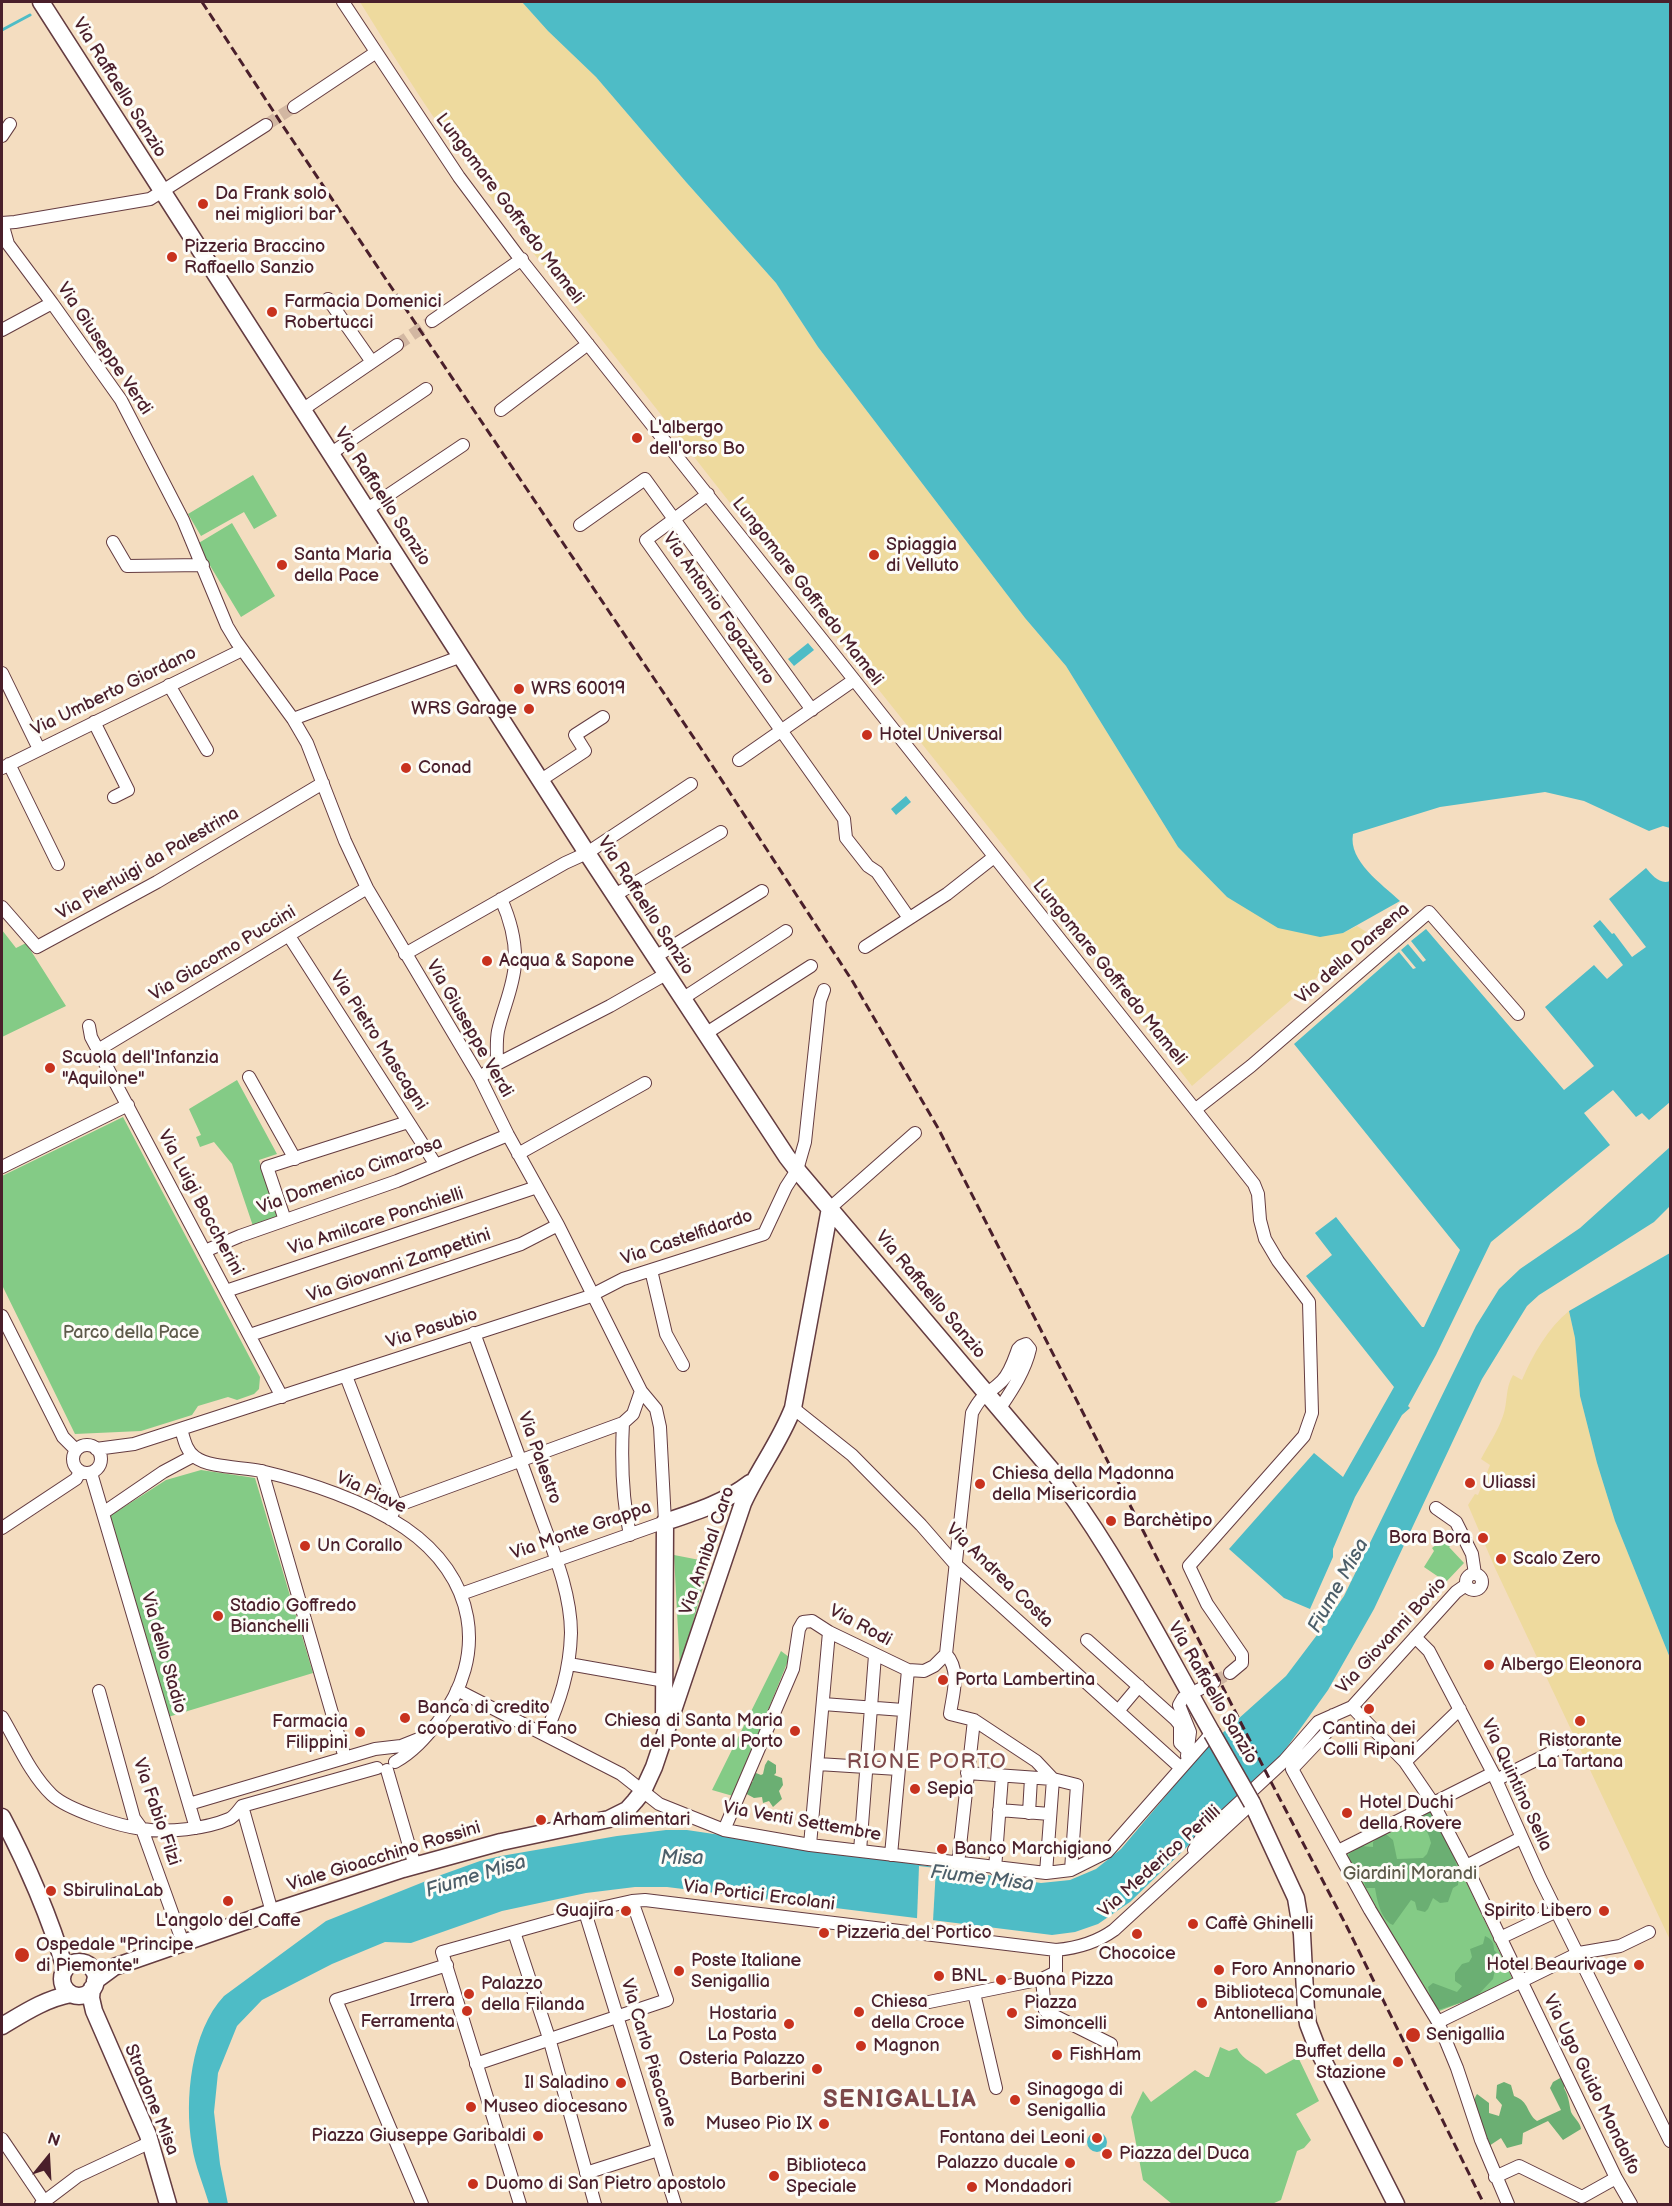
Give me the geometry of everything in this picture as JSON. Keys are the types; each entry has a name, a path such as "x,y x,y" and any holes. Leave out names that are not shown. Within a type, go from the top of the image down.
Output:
{"main road":[{"name":"Via Raffaello Sanzio","path":"41,2 587,853 796,1170 1000,1408 1065,1486 1089,1519 1252,1803 1296,1898 1302,1934 1304,1996 1308,2024 1318,2050 1396,2205"},
{"name":"Via Annibal Caro","path":"643,1791 654,1767 734,1527 753,1481 781,1436 793,1408 830,1208"},
{"path":"822,1255 838,1239 855,1237"},
{"name":"Via Monte Grappa","path":"664,1522 714,1505 735,1495 753,1481"},
{"path":"714,1505 731,1517 734,1527"},
{"path":"664,1522 664,1734"},
{"path":"665,1664 675,1678 687,1671"},
{"name":"Viale Gioacchino Rossini","path":"41,2003 84,1990 114,1967 272,1912 415,1866 501,1842 609,1820 627,1810 643,1791"},
{"path":"2,1817 51,1927 63,1974 64,1988 84,1990 94,1972 68,1950 51,1927"},
{"name":"Viale Gioacchino Rossini","path":"85,1964 131,1961"},
{"path":"2,2026 41,2003 72,1964 85,1964"},
{"name":"Stradone Misa","path":"84,1990 151,2142 168,2205"}],"street":[{"name":"Lungomare Goffredo Mameli","path":"343,2 459,177 522,259 1254,1184 1258,1194 1260,1220 1265,1239 1278,1261 1310,1302 1312,1413 1307,1431 1188,1566 1207,1604 1242,1655 1242,1663 1230,1673"},
{"path":"294,107 375,53"},
{"path":"2,136 10,124"},
{"path":"2,222 15,222 150,199 266,125"},
{"name":"Via Giuseppe Verdi","path":"2,222 8,244 121,400 168,488 203,565 227,626 293,719 307,743 345,842 367,888 480,1078 518,1154 558,1225 641,1391 656,1409 660,1427 664,1522"},
{"path":"432,321 522,259"},
{"path":"328,299 372,362"},
{"path":"2,330 52,303"},
{"path":"501,410 588,344"},
{"path":"302,410 397,345"},
{"path":"330,454 426,390"},
{"path":"366,510 463,445"},
{"path":"580,525 645,479 812,710"},
{"name":"Via Antonio Fogazzaro","path":"708,494 646,540 781,731"},
{"path":"113,542 127,566 203,565"},
{"name":"Via Umberto Giordano","path":"5,766 242,650"},
{"path":"293,719 462,656"},
{"path":"2,673 39,749"},
{"path":"739,760 854,680"},
{"path":"169,685 207,750"},
{"path":"541,780 585,751 575,735 603,717"},
{"path":"94,722 128,790 114,796"},
{"path":"781,731 844,819 846,838 868,866 877,873 909,918"},
{"path":"5,766 58,864"},
{"name":"Via Pierluigi da Palestrina","path":"2,908 37,947 157,882 323,783"},
{"path":"405,954 565,863 587,853 691,783"},
{"path":"615,895 721,832"},
{"path":"865,947 963,883 994,857"},
{"name":"Via Giacomo Puccini","path":"98,1050 367,888"},
{"path":"655,957 762,891"},
{"path":"497,1064 498,1032 511,988 515,963 513,936 501,899"},
{"name":"Via della Darsena","path":"1196,1109 1251,1066 1429,912 1518,1014"},
{"path":"682,999 786,932"},
{"name":"Via Pietro Mascagni","path":"289,936 436,1165"},
{"path":"705,1034 811,966"},
{"path":"480,1078 497,1064 610,1006 666,974"},
{"name":"Via Castelfidardo","path":"593,1295 622,1279 764,1234 796,1170 805,1142 820,1001 824,990"},
{"name":"Via Luigi Boccherini","path":"89,1026 98,1050 282,1397"},
{"path":"249,1077 295,1159"},
{"path":"518,1154 645,1083"},
{"path":"2,1167 128,1105"},
{"path":"285,1220 267,1167 408,1122"},
{"path":"830,1208 915,1133"},
{"name":"Via Domenico Cimarosa","path":"205,1251 397,1181 508,1135"},
{"name":"Via Amilcare Ponchielli","path":"226,1291 537,1187"},
{"name":"Via Giovanni Zampettini","path":"250,1335 521,1244 558,1225"},
{"path":"651,1270 666,1334 683,1365"},
{"name":"Via Pasubio","path":"134,1444 593,1295"},
{"path":"2,1316 63,1437 76,1450"},
{"name":"Via Palestro","path":"474,1333 557,1560 568,1604 571,1632 569,1664 562,1696 545,1735"},
{"path":"891,1855 908,1670 924,1671 934,1666 946,1654 972,1413 986,1392 1003,1380 1021,1346 1026,1344 1029,1346 1029,1354 1019,1378 1000,1408"},
{"path":"346,1376 396,1506"},
{"path":"390,1519 396,1506 623,1423 633,1414 641,1391"},
{"name":"Via Andrea Costa","path":"793,1408 852,1455 921,1525 955,1564 1118,1711 1185,1759"},
{"path":"623,1423 621,1447 624,1507 630,1535"},
{"path":"103,1513 163,1472 193,1456 187,1447 181,1429"},
{"path":"76,1450 88,1446 96,1449 134,1444"},
{"path":"2,1528 86,1472 95,1470 100,1462 134,1444"},
{"path":"96,1449 100,1455 100,1462"},
{"path":"76,1450 73,1462 86,1472"},
{"name":"Via Piave","path":"193,1456 203,1462 262,1471 371,1509 408,1530 446,1568 461,1594 469,1618 469,1647 458,1690 444,1714 417,1746 383,1766"},
{"path":"262,1471 345,1758"},
{"name":"Via dello Stadio","path":"86,1472 103,1513 196,1828"},
{"name":"Via Giovanni Bovio","path":"1190,1860 1202,1837 1284,1761 1318,1722 1352,1707 1456,1592 1466,1585 1467,1577 1474,1574 1472,1554 1456,1522 1436,1508"},
{"name":"Via Monte Grappa","path":"461,1594 664,1522"},
{"name":"Via Rodi","path":"724,1830 793,1670 799,1629 803,1622 812,1621 829,1632 908,1670"},
{"path":"810,1845 829,1632"},
{"name":"Via Quintino Sella","path":"1415,1637 1429,1651 1460,1709 1494,1776 1521,1838 1671,2141"},
{"path":"1088,1640 1176,1719 1185,1759"},
{"path":"946,1654 954,1662 956,1670 950,1714 974,1720 1035,1761 1053,1779 1046,1874"},
{"path":"861,1851 875,1655"},
{"path":"569,1664 665,1681"},
{"path":"1198,1690 1214,1682"},
{"path":"1118,1711 1139,1686"},
{"name":"Via Venti Settembre","path":"458,1690 621,1774 659,1803 724,1830 810,1845 1046,1874 1071,1870 1107,1852 1185,1759 1212,1733"},
{"name":"Via Fabio Filzi","path":"99,1691 134,1818 142,1829 183,1942"},
{"path":"1183,1698 1179,1705 1190,1732 1185,1759"},
{"path":"823,1704 903,1710"},
{"name":"Via Ugo Guido Mondolfo","path":"1352,1707 1405,1762 1433,1803 1631,2205"},
{"path":"1405,1762 1460,1709"},
{"path":"1333,1715 1328,1731 1292,1769 1376,1920 1438,2022 1508,2205"},
{"path":"2,1717 41,1782 53,1796 69,1807 142,1829 196,1828 231,1818 242,1806 383,1766 395,1755 384,1749 345,1758 189,1804"},
{"path":"958,1864 974,1720"},
{"name":"Via Piave","path":"384,1749 415,1741 430,1732"},
{"path":"1338,1851 1433,1803 1562,1748"},
{"path":"384,1749 374,1756 383,1766 415,1866"},
{"path":"345,1758 368,1765 383,1766"},
{"path":"818,1764 898,1769"},
{"path":"968,1773 1053,1779 1077,1785 1071,1870"},
{"path":"995,1869 1002,1776"},
{"path":"1029,1813 1031,1778"},
{"name":"Via Mederico Perilli","path":"1056,1950 1077,1948 1100,1940 1114,1930 1252,1803"},
{"path":"242,1806 272,1912"},
{"path":"999,1810 1050,1814"},
{"path":"1466,1866 1521,1838"},
{"path":"476,2064 667,2000 632,1900"},
{"name":"Via Portici Ercolani","path":"447,1965 442,1952 632,1900 1056,1950"},
{"path":"1500,1938 1557,1911"},
{"name":"Via Carlo Pisacane","path":"585,1912 658,2150 671,2203"},
{"path":"514,1932 549,2038 595,2205"},
{"path":"1438,2022 1578,1953 1620,1946 1649,1932"},
{"path":"929,2002 1042,1979 1056,1972 1056,1950"},
{"path":"423,2205 336,2000 447,1965 520,2205"},
{"path":"1042,1979 1045,2011 1111,2044"},
{"path":"974,1993 996,2088"},
{"path":"2,2139 44,2204 78,2176 151,2142"},
{"path":"586,2173 658,2150"},
{"path":"1496,2177 1519,2166 1582,2197 1616,2178"}],"green space":[{"path":"253,475 277,516 254,529 244,512 201,536 188,514"},
{"path":"232,523 275,596 241,617 197,544"},
{"path":"2,930 16,948 26,943 66,1006 2,1037"},
{"path":"237,1080 277,1154 259,1160 278,1217 253,1226 232,1164 214,1142 200,1147 196,1137 201,1135 189,1109"},
{"name":"Parco della Pace","path":"123,1117 260,1377 259,1389 254,1394 237,1400 228,1397 198,1406 192,1415 141,1431 75,1434 2,1285 2,1176"},
{"name":"Stadio Goffredo Bianchelli","path":"201,1470 255,1478 313,1673 168,1717 110,1516 166,1480"},
{"path":"1445,1531 1452,1544 1449,1547 1464,1563 1446,1582 1424,1567 1434,1551 1432,1548 1440,1542 1437,1536"},
{"path":"674,1555 710,1562 680,1668"},
{"path":"781,1651 789,1657 788,1661 733,1796 712,1790"},
{"path":"768,1760 776,1765 774,1775 782,1778 783,1785 779,1791 782,1799 773,1807 769,1801 763,1803 762,1797 754,1798 743,1792 753,1781 752,1777 756,1773 763,1774"},
{"name":"Giardini Morandi","path":"1431,1808 1514,1982 1437,2012 1343,1853"},
{"path":"1430,1811 1454,1858 1458,1885 1453,1888 1448,1902 1440,1903 1433,1898 1425,1912 1417,1910 1415,1902 1411,1900 1393,1925 1385,1919 1378,1904 1375,1888 1366,1888 1363,1878 1348,1858 1349,1854 1361,1846 1373,1847 1373,1842 1382,1835 1387,1835 1393,1840 1397,1859 1423,1858 1431,1843 1427,1832 1413,1821"},
{"path":"1485,1936 1492,1942 1494,1950 1500,1956 1501,1967 1495,1970 1493,1979 1475,1998 1438,2010 1431,1999 1428,1987 1433,1983 1457,1992 1462,1986 1455,1981 1455,1973 1462,1964 1469,1962 1472,1957 1470,1949 1483,1944"},
{"path":"1220,2047 1229,2051 1237,2048 1243,2056 1266,2074 1298,2057 1319,2101 1296,2114 1311,2140 1304,2148 1297,2151 1281,2200 1272,2204 1172,2204 1143,2180 1131,2117 1143,2091 1151,2102 1195,2070 1209,2077"},
{"path":"1562,2077 1571,2112 1581,2129 1563,2140 1548,2121 1523,2133 1522,2144 1507,2148 1501,2138 1489,2146 1475,2113 1474,2100 1477,2094 1489,2103 1489,2113 1499,2116 1502,2105 1496,2098 1497,2085 1504,2082 1511,2085 1514,2096 1523,2101 1537,2121 1561,2110 1550,2088 1553,2082"}],"sand":[{"name":"Spiaggia di Velluto","path":"360,2 522,2 548,31 596,77 776,283 818,347 1025,618 1066,666 1178,847 1227,897 1343,933 1357,926 1368,933 1192,1086 530,248 444,133"},
{"path":"1569,1311 1575,1338 1580,1396 1597,1463 1615,1521 1670,1658 1670,1940 1495,1568 1468,1505 1475,1494 1478,1495 1490,1465 1481,1459 1501,1422 1513,1375 1522,1380 1542,1342 1554,1325"}],"water":[{"path":"522,2 1670,2 1670,828 1663,826 1649,831 1584,801 1545,792 1440,807 1353,834 1353,844 1361,863 1400,901 1343,933 1320,937 1278,928 1227,897 1178,847 1066,666 1025,618 818,347 776,283 596,77 548,31"},
{"path":"808,643 814,650 794,666 788,659"},
{"path":"906,796 911,802 896,815 891,809"},
{"path":"1646,868 1663,882 1670,881 1670,1102 1649,1120 1642,1113 1636,1117 1613,1090 1584,1113 1610,1145 1491,1242 1436,1355 1408,1406 1410,1408 1402,1415 1355,1497 1333,1549 1333,1557 1310,1609 1284,1598 1229,1549 1314,1453 1343,1477 1394,1387 1306,1276 1332,1255 1315,1233 1336,1217 1422,1327 1460,1250 1294,1044 1399,952 1413,969 1416,968 1401,950 1408,944 1423,962 1426,960 1411,941 1426,929 1564,1090 1594,1066 1545,1007 1594,965 1607,979 1623,965 1593,926 1600,920 1612,934 1614,933 1632,957 1646,947 1609,899"},
{"name":"Misa","path":"1670,1147 1670,1206 1654,1222 1539,1295 1527,1306 1482,1379 1374,1609 1328,1690 1280,1757 1130,1902 1098,1924 1075,1932 1052,1935 667,1887 635,1887 586,1893 502,1911 411,1943 385,1942 332,1964 262,2000 237,2026 218,2073 214,2112 220,2164 228,2204 209,2204 193,2153 189,2108 197,2047 213,2011 224,1996 326,1921 441,1875 501,1856 666,1830 687,1830 1041,1883 1070,1880 1096,1869 1121,1849 1208,1746 1286,1676 1323,1627 1344,1596 1476,1326 1499,1289 1520,1269 1580,1228"},
{"path":"1670,1253 1670,1658 1615,1521 1597,1463 1580,1396 1575,1338 1569,1311"},
{"name":"Fontana dei Leoni","path":"1097,2132 1104,2135 1107,2142 1104,2149 1097,2152 1090,2149 1087,2142 1090,2135"}],"pier":[{"path":"919,1866 936,1868 933,1921 917,1919"}],"waterway":[{"path":"2,30 30,15"}],"tunnel":[{"path":"266,125 294,107"},
{"path":"397,345 432,321"},
{"path":"1214,1682 1230,1673"}],"railway":[{"path":"202,2 704,753 853,982 938,1128 1347,1927 1484,2204"}],"place":[{"name":"Da Frank solo nei migliori bar","path":"203,204"},
{"name":"Pizzeria Braccino Raffaello Sanzio","path":"172,257"},
{"name":"Farmacia Domenici Robertucci","path":"272,312"},
{"name":"L'albergo dell'orso Bo","path":"637,438"},
{"name":"Spiaggia di Velluto","path":"874,555"},
{"name":"Santa Maria della Pace","path":"282,565"},
{"name":"WRS 60019","path":"519,689"},
{"name":"WRS Garage","path":"529,709"},
{"name":"Hotel Universal","path":"867,735"},
{"name":"Conad","path":"406,768"},
{"name":"Acqua & Sapone","path":"487,961"},
{"name":"Scuola dell'Infanzia \"Aquilone\"","path":"50,1068"},
{"name":"Uliassi","path":"1470,1483"},
{"name":"Chiesa della Madonna della Misericordia","path":"980,1484"},
{"name":"Barchètipo","path":"1111,1521"},
{"name":"Bora Bora","path":"1483,1538"},
{"name":"Un Corallo","path":"305,1546"},
{"name":"Scalo Zero","path":"1501,1559"},
{"name":"Stadio Goffredo Bianchelli","path":"218,1616"},
{"name":"Albergo Eleonora","path":"1489,1665"},
{"name":"Porta Lambertina","path":"943,1680"},
{"name":"Cantina dei Colli Ripani","path":"1369,1709"},
{"name":"Banca di credito cooperativo di Fano","path":"405,1718"},
{"name":"Ristorante La Tartana","path":"1580,1721"},
{"name":"Chiesa di Santa Maria del Ponte al Porto","path":"795,1731"},
{"name":"Farmacia Filippini","path":"360,1732"},
{"name":"Sepia","path":"915,1789"},
{"name":"Hotel Duchi della Rovere","path":"1347,1813"},
{"name":"Arham alimentari","path":"541,1820"},
{"name":"Banco Marchigiano","path":"942,1849"},
{"name":"SbirulinaLab","path":"51,1891"},
{"name":"L'angolo del Caffe","path":"228,1901"},
{"name":"Guajira","path":"626,1911"},
{"name":"Spirito Libero","path":"1604,1911"},
{"name":"Caffè Ghinelli","path":"1193,1924"},
{"name":"Pizzeria del Portico","path":"824,1933"},
{"name":"Chocoice","path":"1137,1934"},
{"name":"Ospedale \"Principe di Piemonte\"","path":"22,1955"},
{"name":"Hotel Beaurivage","path":"1639,1965"},
{"name":"Foro Annonario","path":"1219,1970"},
{"name":"Poste Italiane Senigallia","path":"679,1971"},
{"name":"BNL","path":"939,1976"},
{"name":"Buona Pizza","path":"1001,1980"},
{"name":"Palazzo della Filanda","path":"469,1994"},
{"name":"Biblioteca Comunale Antonelliana","path":"1202,2003"},
{"name":"Irrera Ferramenta","path":"467,2011"},
{"name":"Chiesa della Croce","path":"859,2012"},
{"name":"Piazza Simoncelli","path":"1012,2013"},
{"name":"Hostaria La Posta","path":"789,2024"},
{"name":"Senigallia","path":"1413,2035"},
{"name":"Magnon","path":"861,2046"},
{"name":"FishHam","path":"1057,2055"},
{"name":"Buffet della Stazione","path":"1398,2062"},
{"name":"Osteria Palazzo Barberini","path":"817,2069"},
{"name":"Il Saladino","path":"621,2083"},
{"name":"Sinagoga di Senigallia","path":"1015,2100"},
{"name":"Museo diocesano","path":"471,2107"},
{"name":"Museo Pio IX","path":"824,2124"},
{"name":"Piazza Giuseppe Garibaldi","path":"538,2136"},
{"name":"Fontana dei Leoni","path":"1097,2138"},
{"name":"Piazza del Duca","path":"1107,2154"},
{"name":"Palazzo ducale","path":"1070,2163"},
{"name":"Biblioteca Speciale","path":"774,2176"},
{"name":"Duomo di San Pietro apostolo","path":"473,2184"},
{"name":"Mondadori","path":"972,2187"}],"district":[{"name":"RIONE PORTO","path":"927,1763"},
{"name":"SENIGALLIA","path":"900,2101"}],"water label":[{"name":"Fiume Misa","path":"1339,1586"},
{"name":"Fiume Misa","path":"476,1877"},
{"name":"Fiume Misa","path":"982,1879"}]}
